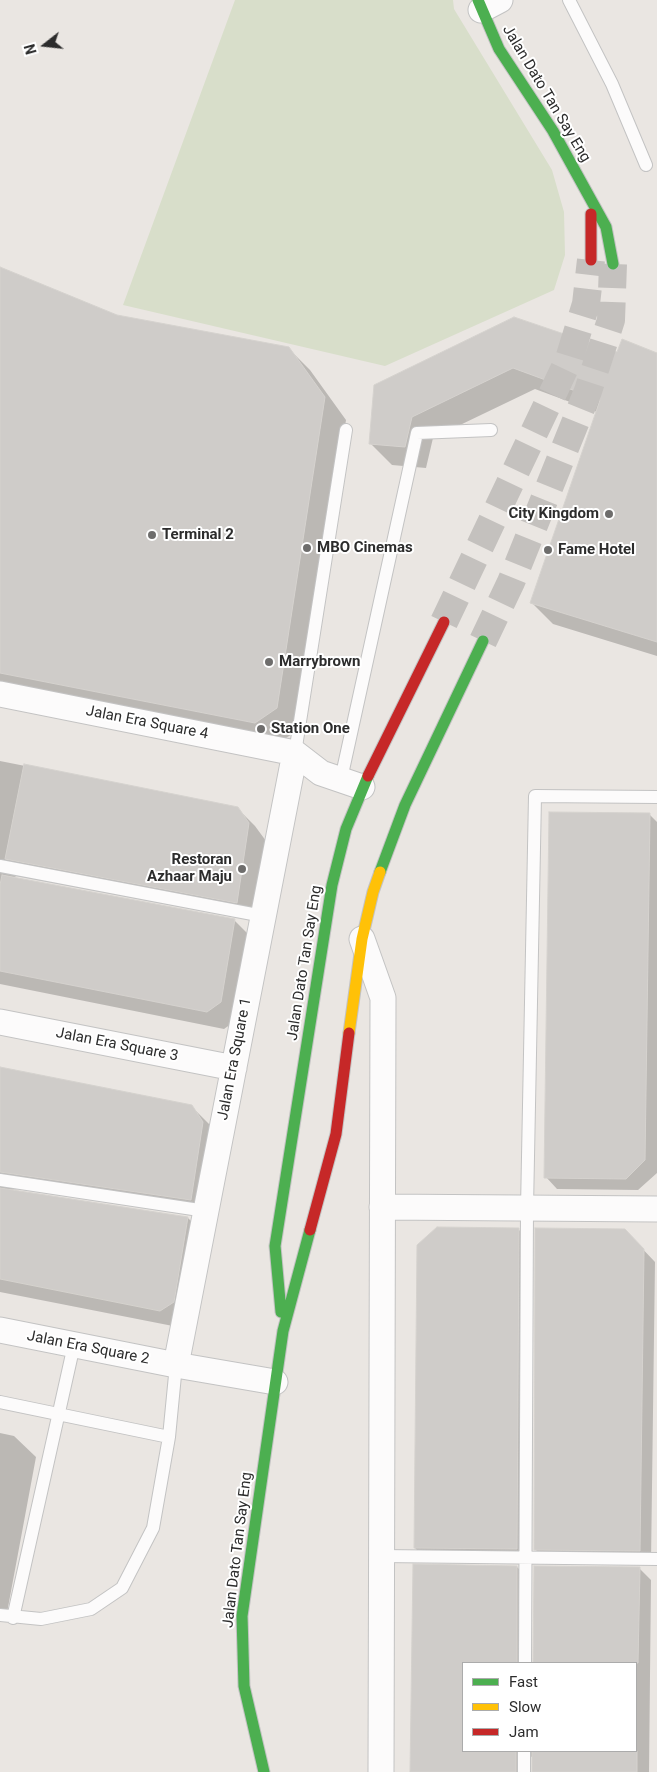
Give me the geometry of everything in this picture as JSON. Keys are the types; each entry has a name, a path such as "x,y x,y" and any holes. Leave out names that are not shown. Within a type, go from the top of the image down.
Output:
{"street":[{"name":"Jalan Dato Tan Say Eng","path":"486,3 499,49 553,131 606,227 613,264"},
{"name":"Jalan Dato Tan Say Eng","path":"591,260 592,202"},
{"name":"Jalan Dato Tan Say Eng","path":"283,1331 275,1246 332,885 346,829 352,783 444,622"},
{"name":"Jalan Dato Tan Say Eng","path":"264,1772 244,1686 242,1616 283,1331 336,1134 362,939 373,892 406,805 483,641"},
{"name":"Jalan Era Square 4","path":"0,694 295,753"},
{"path":"295,753 321,772 352,783"},
{"name":"Jalan Era Square 1","path":"176,1365 295,753"},
{"path":"362,939 383,998 381,1772"},
{"name":"Jalan Era Square 3","path":"0,1022 234,1068"},
{"path":"382,1207 657,1209"},
{"name":"Jalan Era Square 2","path":"0,1330 176,1365 275,1382"}],"lane":[{"path":"569,0 612,84 646,165"},
{"path":"295,753 346,430"},
{"path":"352,783 417,433 491,430"},
{"path":"525,1662 527,1208 536,796 657,797"},
{"path":"0,866 263,916"},
{"path":"0,1180 206,1211"},
{"path":"13,1618 74,1345"},
{"path":"0,1615 13,1618 41,1619 91,1609 122,1588 153,1528 168,1437 176,1365"},
{"path":"0,1402 168,1437"},
{"path":"381,1556 657,1559"},
{"path":"524,1752 524,1772"}],"green space":[{"path":"235,0 453,0 454,9 552,170 564,212 565,255 554,290 385,366 123,305"}],"building":[{"name":"Terminal 2","path":"0,267 117,315 289,347 325,397 277,708 255,723 0,673"},
{"name":"City Kingdom","path":"514,317 617,352 622,339 657,353 657,642 530,603 600,400 513,368 412,417 405,447 369,444 374,385"},
{"path":"24,764 238,807 249,823 237,903 5,859"},
{"path":"549,812 650,813 645,1160 626,1179 544,1178"},
{"path":"2,875 235,919 221,1002 207,1012 0,971 0,885"},
{"path":"0,1067 192,1105 203,1122 191,1200 0,1172"},
{"path":"0,1188 188,1217 174,1302 160,1311 0,1279"},
{"path":"437,1227 519,1228 517,1549 414,1548 417,1245"},
{"path":"535,1228 625,1229 644,1249 640,1551 534,1550"},
{"path":"413,1564 517,1566 517,1662 462,1662 462,1752 516,1752 516,1772 410,1772"},
{"path":"534,1566 640,1567 638,1663 533,1662"},
{"path":"532,1752 637,1752 637,1772 532,1772"}],"tunnel":[{"path":"444,622 569,359 586,304 591,260"},
{"path":"483,641 511,582 588,391 611,320 613,264"}],"traffic: fast":[{"path":"478,0 499,49 553,131 606,227 613,264"},
{"path":"380,872 405,805 483,641"},
{"path":"281,1312 275,1246 332,885 346,829 368,776"},
{"path":"264,1772 244,1686 242,1616 283,1331 310,1230"}],"traffic: slow":[{"path":"349,1033 362,939 373,892 380,872"}],"traffic: jam":[{"path":"591,214 591,260"},
{"path":"368,776 444,622"},
{"path":"310,1230 336,1134 349,1033"}],"place":[{"name":"City Kingdom","path":"609,514"},
{"name":"Terminal 2","path":"152,535"},
{"name":"MBO Cinemas","path":"307,548"},
{"name":"Fame Hotel","path":"548,550"},
{"name":"Marrybrown","path":"269,662"},
{"name":"Station One","path":"261,729"},
{"name":"Restoran Azhaar Maju","path":"242,869"}]}
